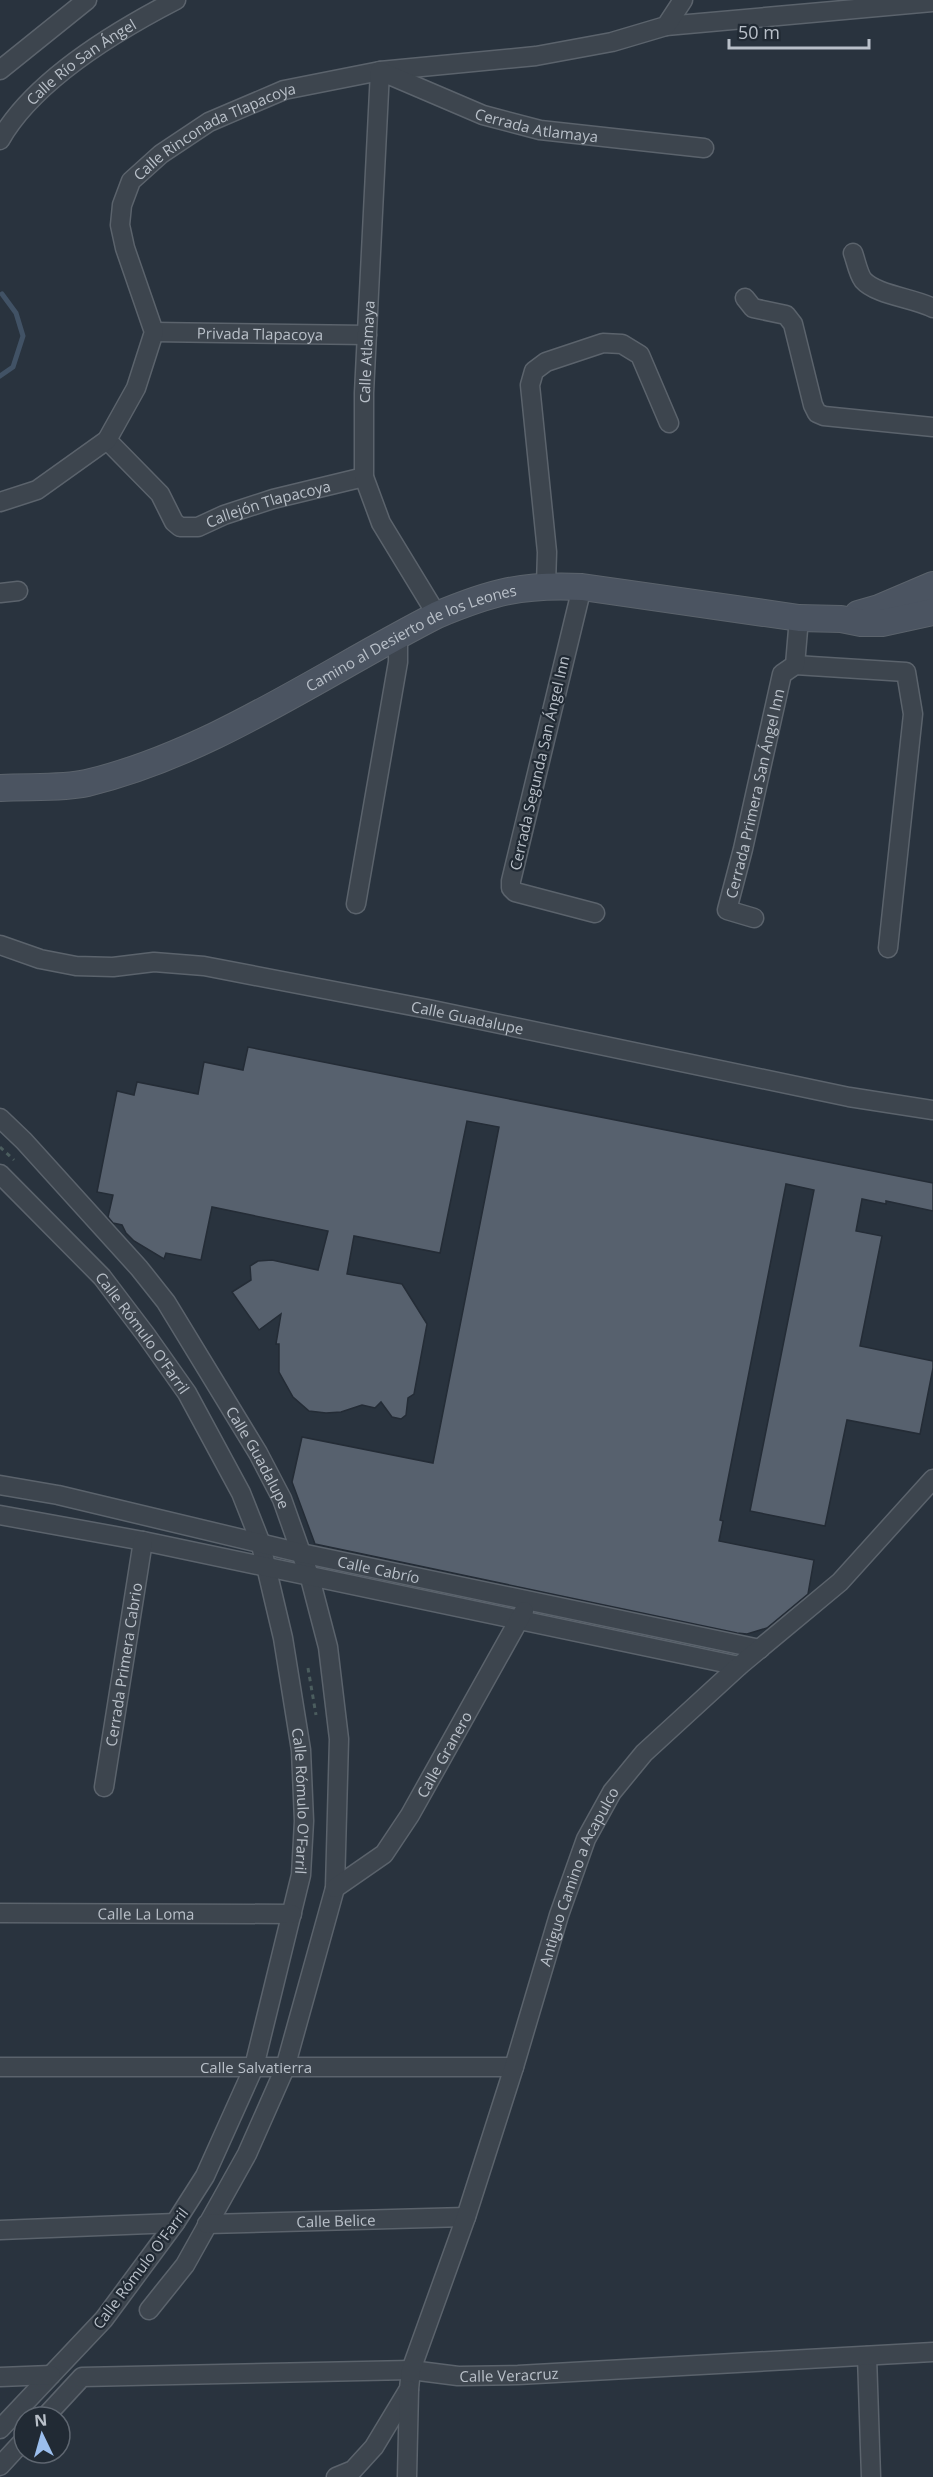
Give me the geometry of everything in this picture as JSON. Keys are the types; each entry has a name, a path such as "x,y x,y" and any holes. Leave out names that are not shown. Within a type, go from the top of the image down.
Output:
{"main road":[{"name":"Camino al Desierto de los Leones","path":"0,788 84,783 146,766 207,741 437,615 476,599 509,590 546,585 582,587 799,618 841,619 861,623 882,623 933,612"},
{"name":"Camino al Desierto de los Leones","path":"841,619 879,608 933,585"}],"street":[{"path":"0,70 87,0"},
{"name":"Calle Río San Ángel","path":"0,140 25,105 80,58 141,18 176,0"},
{"path":"666,26 683,0"},
{"path":"666,26 933,3"},
{"name":"Calle Rinconada Tlapacoya","path":"154,332 125,248 120,225 122,205 131,181 161,154 209,122 284,90 380,72 536,56 612,42 666,26"},
{"name":"Cerrada Atlamaya","path":"380,72 483,115 540,130 704,148"},
{"name":"Calle Atlamaya","path":"380,72 363,424 364,477 381,523 437,615"},
{"path":"852,253 862,278 872,287 922,302 933,308"},
{"path":"744,298 753,308 786,315 793,324 817,413 824,416 933,427"},
{"path":"0,502 38,490 107,440 136,388 154,332"},
{"name":"Privada Tlapacoya","path":"154,332 367,335"},
{"path":"546,585 547,552 530,385 534,371 546,362 603,343 622,344 640,355 669,423"},
{"name":"Callejón Tlapacoya","path":"107,440 160,494 174,522 180,526 198,527 224,515 273,499 364,477"},
{"name":"Cerrada Segunda San Ángel Inn","path":"582,587 511,888 515,892 595,913"},
{"path":"799,618 795,665 906,672 913,714 888,948"},
{"path":"356,904 399,662 398,635"},
{"name":"Cerrada Primera San Ángel Inn","path":"754,918 727,910 782,674 795,665"},
{"name":"Calle Guadalupe","path":"0,945 40,958 76,966 113,967 154,962 204,966 428,1009 849,1097 933,1110"},
{"name":"Calle Guadalupe","path":"0,1118 24,1141 132,1260 166,1302 258,1453 282,1499 301,1553"},
{"name":"Calle Rómulo O'Farril","path":"0,1174 102,1277 187,1393 241,1493 260,1541 283,1638 301,1750 304,1821 301,1875 254,2067 206,2176 175,2223 104,2319 0,2429"},
{"name":"Antiguo Camino a Acapulco","path":"408,2477 411,2370 466,2217 559,1915 586,1839 612,1792 644,1753 739,1666 840,1582 933,1479"},
{"name":"Calle Cabrío","path":"0,1485 58,1495 260,1541 301,1553 760,1649"},
{"name":"Calle Cabrío","path":"0,1515 143,1541 310,1578 739,1666"},
{"name":"Cerrada Primera Cabrio","path":"104,1787 143,1541"},
{"name":"Calle Rómulo O'Farril","path":"149,2310 185,2265 247,2154 285,2068 336,1888 339,1738 328,1647 301,1553"},
{"name":"Calle Granero","path":"336,1888 384,1854 410,1815 529,1601"},
{"name":"Calle La Loma","path":"0,1913 292,1914"},
{"name":"Calle Salvatierra","path":"0,2067 514,2067"},
{"name":"Calle Belice","path":"207,2224 466,2217"},
{"path":"0,2230 175,2223"},
{"name":"Calle Veracruz","path":"56,2405 82,2377 411,2370 458,2376 518,2375 933,2352"},
{"path":"867,2356 871,2477"},
{"path":"0,2377 51,2375"},
{"name":"Antiguo Camino a Acapulco","path":"336,2477 353,2470 374,2447 409,2388"},
{"path":"0,2466 12,2453"}],"building":[{"path":"248,1047 933,1183 933,1211 886,1201 886,1204 862,1199 856,1231 882,1236 860,1346 933,1361 920,1434 847,1420 825,1526 750,1511 814,1190 786,1184 720,1520 723,1521 719,1541 814,1560 808,1594 767,1628 747,1634 737,1633 315,1544 292,1482 302,1437 433,1463 499,1127 467,1121 440,1253 354,1236 347,1274 402,1284 427,1324 414,1394 408,1398 406,1415 401,1419 392,1417 381,1402 375,1408 362,1405 341,1412 309,1411 293,1397 279,1372 279,1344 276,1344 281,1314 259,1330 232,1292 251,1280 250,1266 258,1261 272,1260 318,1270 328,1231 212,1207 201,1260 166,1253 164,1259 134,1241 122,1225 113,1223 108,1217 113,1195 97,1192 117,1091 134,1095 137,1082 198,1094 204,1062 243,1070"}],"waterway":[{"path":"0,376 13,367 23,336 16,313 2,294"}]}
